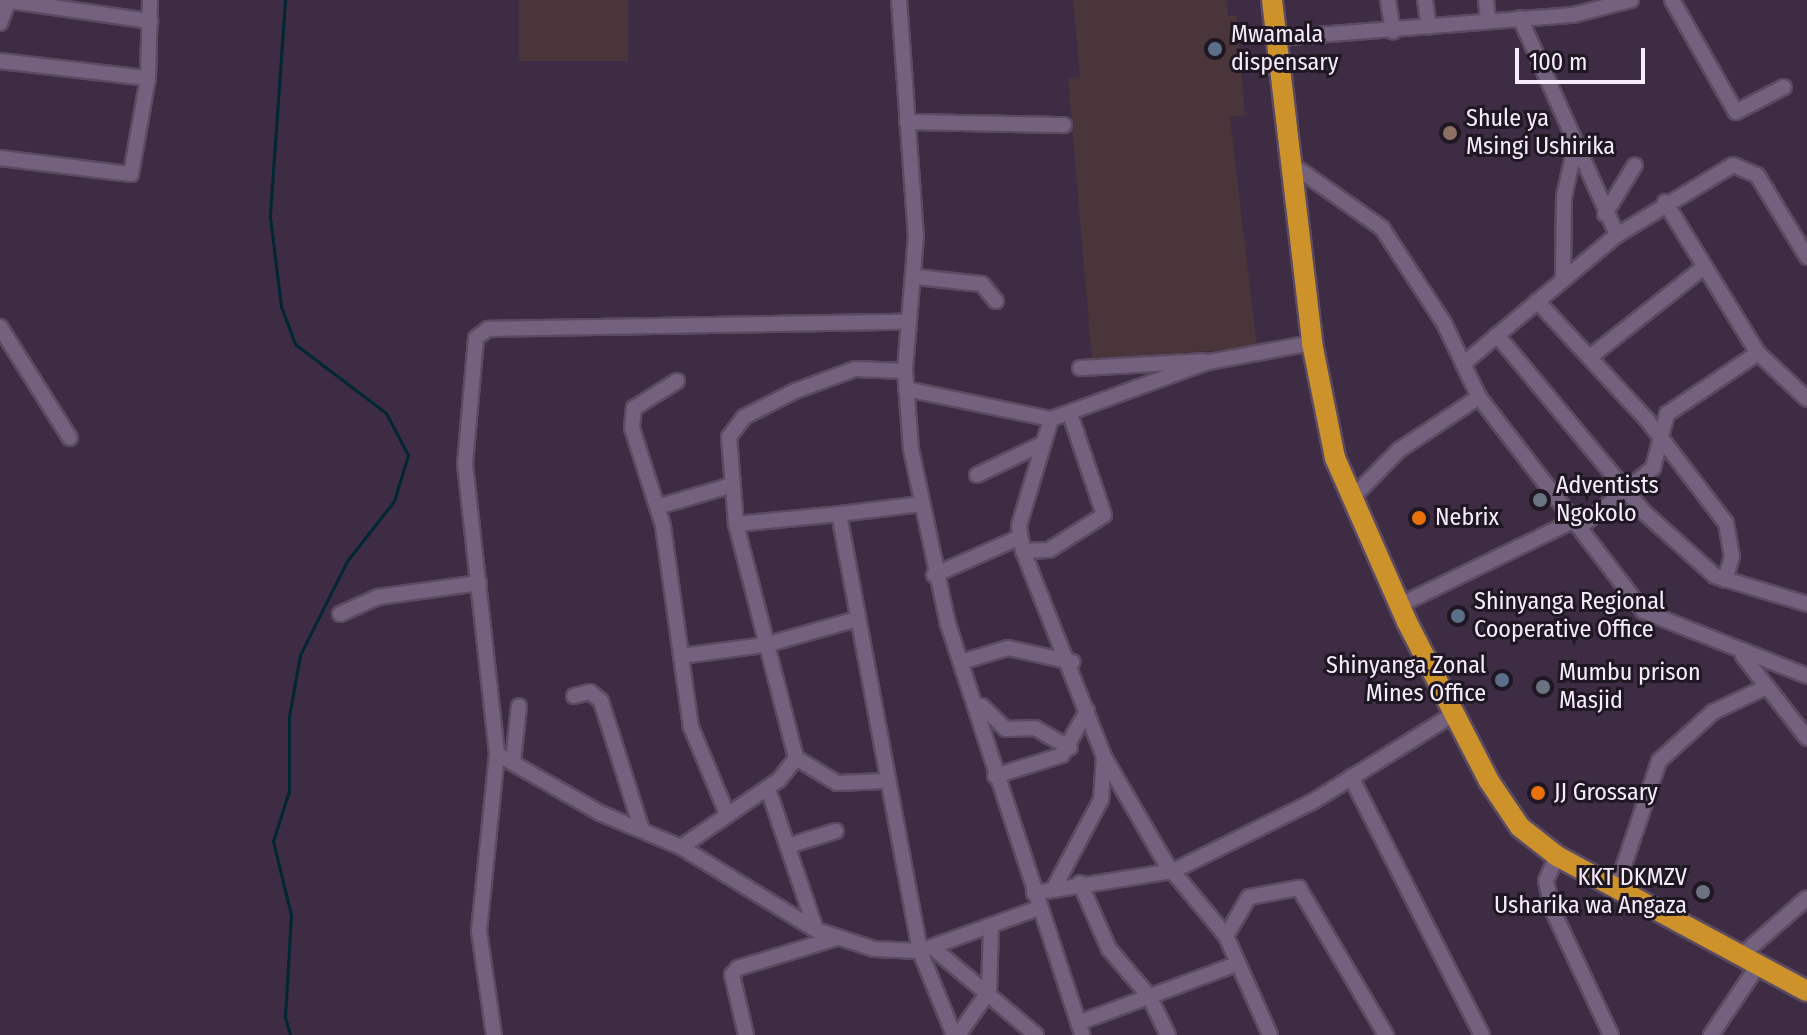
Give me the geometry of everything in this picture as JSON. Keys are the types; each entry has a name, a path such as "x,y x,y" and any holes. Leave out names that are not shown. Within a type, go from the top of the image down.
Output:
{"highway":[{"path":"1272,0 1294,166 1312,343 1328,431 1352,498 1400,605 1502,805 1557,856 1807,991"}],"street":[{"path":"0,158 131,174 148,78 150,0"},
{"path":"899,0 916,277 907,322 905,371 921,504 934,575 961,662 977,700 995,776 1080,1029 1149,996 1237,964"},
{"path":"1388,0 1393,32"},
{"path":"1425,0 1429,27"},
{"path":"1486,0 1488,19"},
{"path":"1279,38 1393,32 1488,19 1592,13 1631,0"},
{"path":"1672,0 1736,112 1784,87"},
{"path":"0,23 7,1 150,21"},
{"path":"1520,18 1575,147 1617,235"},
{"path":"0,61 148,78"},
{"path":"907,122 1064,125"},
{"path":"1563,278 1564,197 1575,147"},
{"path":"1605,214 1635,165"},
{"path":"1294,166 1382,228 1463,364 1479,397 1643,611 1743,656 1807,676"},
{"path":"1463,364 1617,235 1665,202 1723,169 1746,166 1807,257"},
{"path":"1665,202 1758,353 1807,399"},
{"path":"1590,357 1704,267"},
{"path":"916,277 982,284 996,301"},
{"path":"1537,301 1661,440 1726,523 1732,556 1725,580"},
{"path":"494,1035 479,931 497,754 465,464 470,360 476,338 488,329 907,322"},
{"path":"0,327 70,438"},
{"path":"1497,335 1627,493 1725,580 1807,604"},
{"path":"1080,368 1208,362 1312,343"},
{"path":"1400,605 1577,523 1627,493 1653,468 1667,414 1758,353"},
{"path":"906,389 1051,419 1208,362"},
{"path":"886,781 837,783 796,758 736,524 729,486 729,437 744,417 855,369 905,371"},
{"path":"677,381 632,415 657,507 691,727 727,814"},
{"path":"1352,498 1399,450 1479,397"},
{"path":"934,575 1021,544 1049,550 1105,513 1070,414"},
{"path":"1051,419 1042,444 1021,544 1072,662 1104,757 1173,871 1226,936 1270,1035"},
{"path":"977,475 1042,444"},
{"path":"657,507 729,486"},
{"path":"736,524 921,504"},
{"path":"839,514 854,620 886,781 926,949 956,1035"},
{"path":"340,614 378,597 479,583"},
{"path":"681,656 765,645 854,620"},
{"path":"961,662 1008,648 1072,662"},
{"path":"1743,656 1764,688 1807,738"},
{"path":"1617,886 1659,761 1713,712 1764,688"},
{"path":"574,696 590,692 601,701 642,830"},
{"path":"977,700 1006,729 1035,728 1070,748"},
{"path":"513,762 519,706"},
{"path":"995,776 1070,748 1087,711"},
{"path":"1034,893 1055,886 1173,871 1351,777 1454,714"},
{"path":"497,754 642,830 681,847 816,930 846,936 874,949 926,949 1039,908"},
{"path":"1102,796 1104,757"},
{"path":"681,847 768,789 796,758"},
{"path":"1055,886 1102,796 1118,776"},
{"path":"1351,777 1482,1035"},
{"path":"768,789 791,845 816,930"},
{"path":"791,845 836,831"},
{"path":"1557,856 1546,881 1552,909 1611,1035"},
{"path":"1080,883 1109,949 1149,996 1168,1035"},
{"path":"1226,936 1251,895 1299,888 1386,1035"},
{"path":"1711,1035 1750,960 1807,898"},
{"path":"956,1035 989,991 991,926"},
{"path":"746,1035 732,975 738,968 846,936"},
{"path":"926,949 989,991 1036,1035"}],"shaded area":[{"path":"519,0 628,0 628,61 519,61"},
{"path":"1073,0 1227,0 1228,16 1237,16 1245,115 1230,117 1257,347 1092,360 1068,79 1080,77"}],"waterway":[{"path":"285,0 270,217 281,306 295,344 386,413 408,455 394,501 347,561 300,655 289,717 289,791 273,841 291,915 285,1017 290,1035"}],"place":[{"name":"Mwamala dispensary","path":"1215,49"},
{"name":"Shule ya Msingi Ushirika","path":"1450,133"},
{"name":"Adventists Ngokolo","path":"1540,500"},
{"name":"Nebrix","path":"1419,518"},
{"name":"Shinyanga Regional Cooperative Office","path":"1458,616"},
{"name":"Shinyanga Zonal Mines Office","path":"1502,680"},
{"name":"Mumbu prison Masjid","path":"1543,687"},
{"name":"JJ Grossary","path":"1538,793"},
{"name":"KKT DKMZV Usharika wa Angaza","path":"1703,892"}]}
